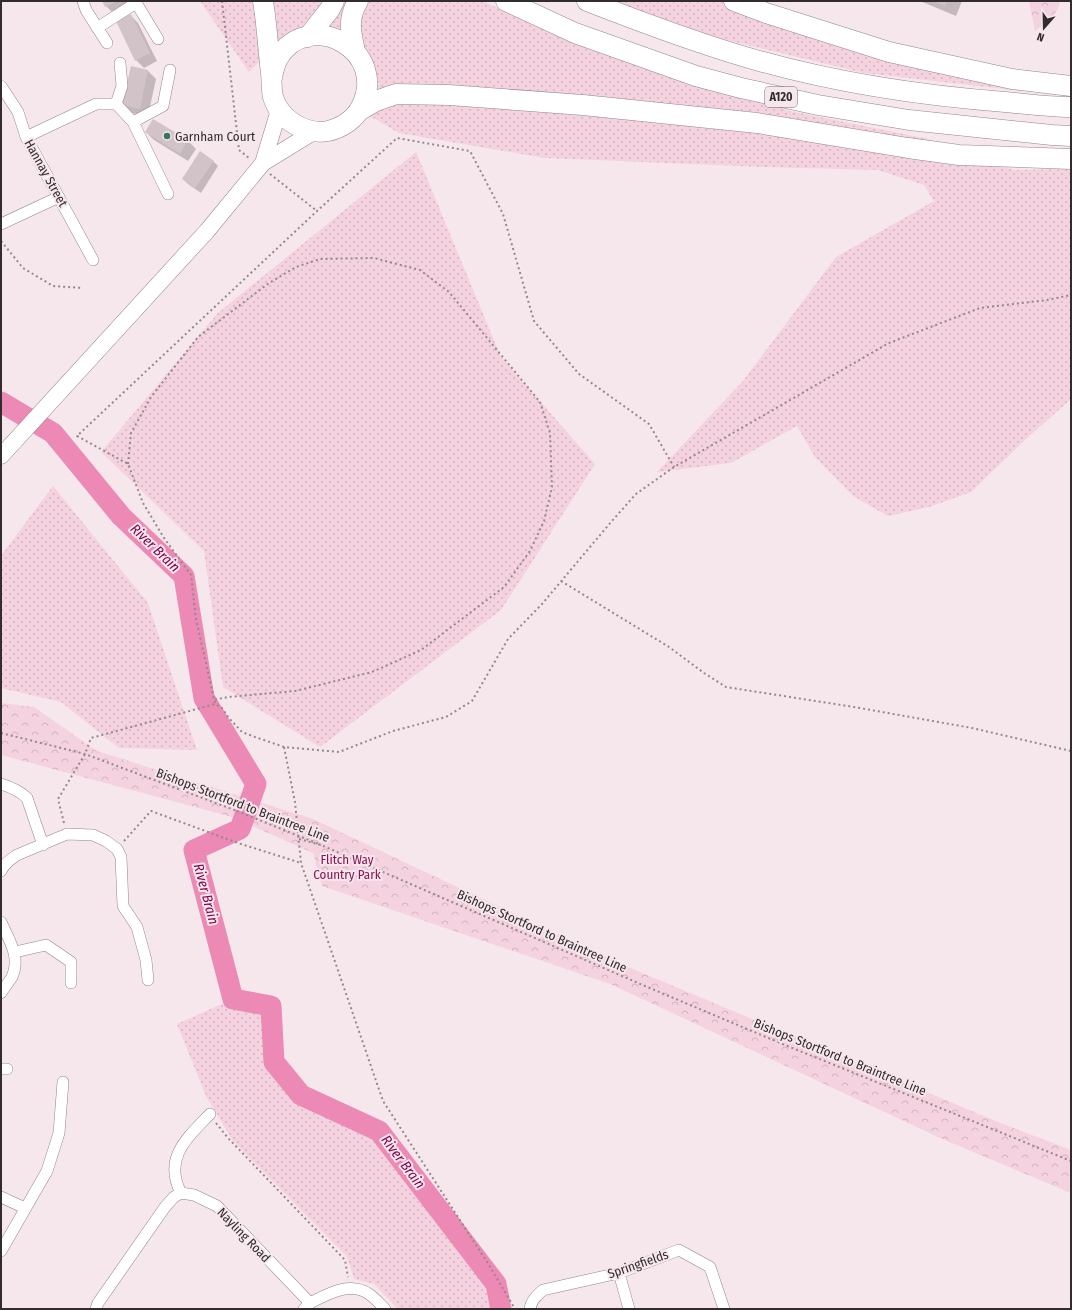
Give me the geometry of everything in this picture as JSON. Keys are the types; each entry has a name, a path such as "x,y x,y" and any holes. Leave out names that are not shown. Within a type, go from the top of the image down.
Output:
{"highway":[{"path":"263,1 273,97 279,110 294,124 302,128 316,131 329,130 341,126 348,122 359,111 376,101 396,94 449,95 582,105 757,123 959,155 1071,159"},
{"path":"308,37 330,9 334,1"},
{"path":"355,51 350,27 355,6 358,1"},
{"name":"A120","path":"506,1 575,33 696,76 741,88 818,105 909,120 1052,136 1071,136"},
{"name":"A120","path":"587,1 729,52 807,73 877,87 967,99 1071,107"},
{"path":"734,1 766,13 890,52 1012,80 1071,86"},
{"path":"272,78 276,62 284,51 295,42 308,37 324,36 339,40 355,51 362,60 365,68 368,82 365,100 359,111"}],"main road":[{"path":"261,165 279,110"},
{"path":"2,455 207,231 261,165 316,131"}],"street":[{"path":"83,1 86,10 107,43"},
{"path":"97,28 136,2 158,39"},
{"path":"116,104 122,86 120,63"},
{"path":"133,122 163,106 170,70"},
{"name":"Hannay Street","path":"1,86 18,112 26,137 93,260"},
{"path":"26,137 96,104 116,104 133,122 168,194"},
{"path":"1,224 59,197"},
{"path":"1,784 12,788 27,798 43,845"},
{"path":"1,871 4,865 17,855 67,834 93,835 106,841 117,849 121,857 123,906 137,927 146,960 148,980"},
{"path":"1,922 15,952 15,967 12,977 1,993"},
{"path":"15,952 46,945 71,962 71,983"},
{"path":"1,1251 47,1171 59,1133 63,1082"},
{"path":"96,1309 98,1303 165,1207 174,1196 181,1193 176,1183 175,1171 177,1154 186,1139 210,1114"},
{"name":"Nayling Road","path":"181,1193 194,1195 217,1206 307,1306"},
{"path":"1,1197 25,1208"},
{"name":"Springfields","path":"530,1309 531,1303 543,1290 619,1273 678,1250 710,1267 724,1309"},
{"path":"619,1273 629,1309"},
{"path":"307,1306 337,1290 350,1289 359,1290 369,1294 385,1309"}],"path":[{"path":"222,1 239,150 261,165 317,211"},
{"path":"128,464 77,436 397,138 470,150 503,214 534,321 580,374 649,424 674,467"},
{"path":"1,240 23,268 53,286 83,288"},
{"path":"213,700 228,697 295,691 372,672 421,650 504,588 530,551 544,521 552,487 550,433 540,402 449,292 420,270 374,258 320,259 296,267 269,282 198,337 151,397 131,433 128,464 143,503 164,538 191,575 196,619 213,700 215,704 222,708 242,732 284,747 339,752 393,732 446,717 472,701 508,639 542,604 636,494 674,467 889,343 980,308 1047,300 1071,295"},
{"path":"561,581 669,646 704,674 726,687 854,706 972,728 1071,751"},
{"path":"67,834 58,799 85,754 91,738 215,704"},
{"name":"Bishops Stortford to Braintree Line","path":"1,733 85,754 236,811 321,845 645,986 785,1045 1071,1161"},
{"path":"284,747 295,802 301,864 383,1100 489,1264 515,1309"},
{"path":"117,849 151,811 301,864"},
{"path":"299,840 321,845"},
{"path":"210,1114 228,1138 345,1260 350,1289"}],"green space":[{"path":"200,1 482,1 588,46 790,111 928,139 1014,170 1071,169 1071,399 1026,439 971,492 929,507 888,516 853,496 815,457 797,426 731,463 657,472 743,381 836,257 934,201 924,185 878,170 545,158 399,133 370,116 379,84 370,58 345,33 276,45 249,72"},
{"path":"614,1 722,1 777,23 1022,91 864,73 710,36"},
{"path":"1029,1 1060,1 1054,15 1035,31"},
{"path":"416,152 501,357 595,464 501,610 320,747 223,687 204,551 101,452 218,313"},
{"path":"53,486 148,603 197,750 119,748 61,702 1,688 1,556"},
{"name":"Flitch Way Country Park","path":"1,703 34,707 97,751 313,819 616,962 998,1122 1071,1150 1071,1193 940,1138 610,984 322,886 313,853 232,817 1,755"},
{"path":"233,999 271,1006 274,1062 300,1095 379,1131 496,1284 501,1309 398,1309 374,1284 354,1279 347,1257 233,1141 206,1096 177,1024"}],"building":[{"path":"102,1 117,1 105,7"},
{"path":"933,1 947,1 945,6"},
{"path":"131,14 150,53 135,61 116,21"},
{"path":"131,66 148,70 140,109 122,105"},
{"name":"Garnham Court","path":"153,119 188,140 180,154 145,132"},
{"path":"200,151 214,161 195,188 182,179"}],"waterway":[{"name":"River Brain","path":"1,402 53,433 121,516 184,576 204,698 256,784 240,829 194,850 233,999 271,1006 274,1062 301,1095 379,1131 496,1284 501,1309"}],"place":[{"name":"Garnham Court","path":"167,136"}]}
